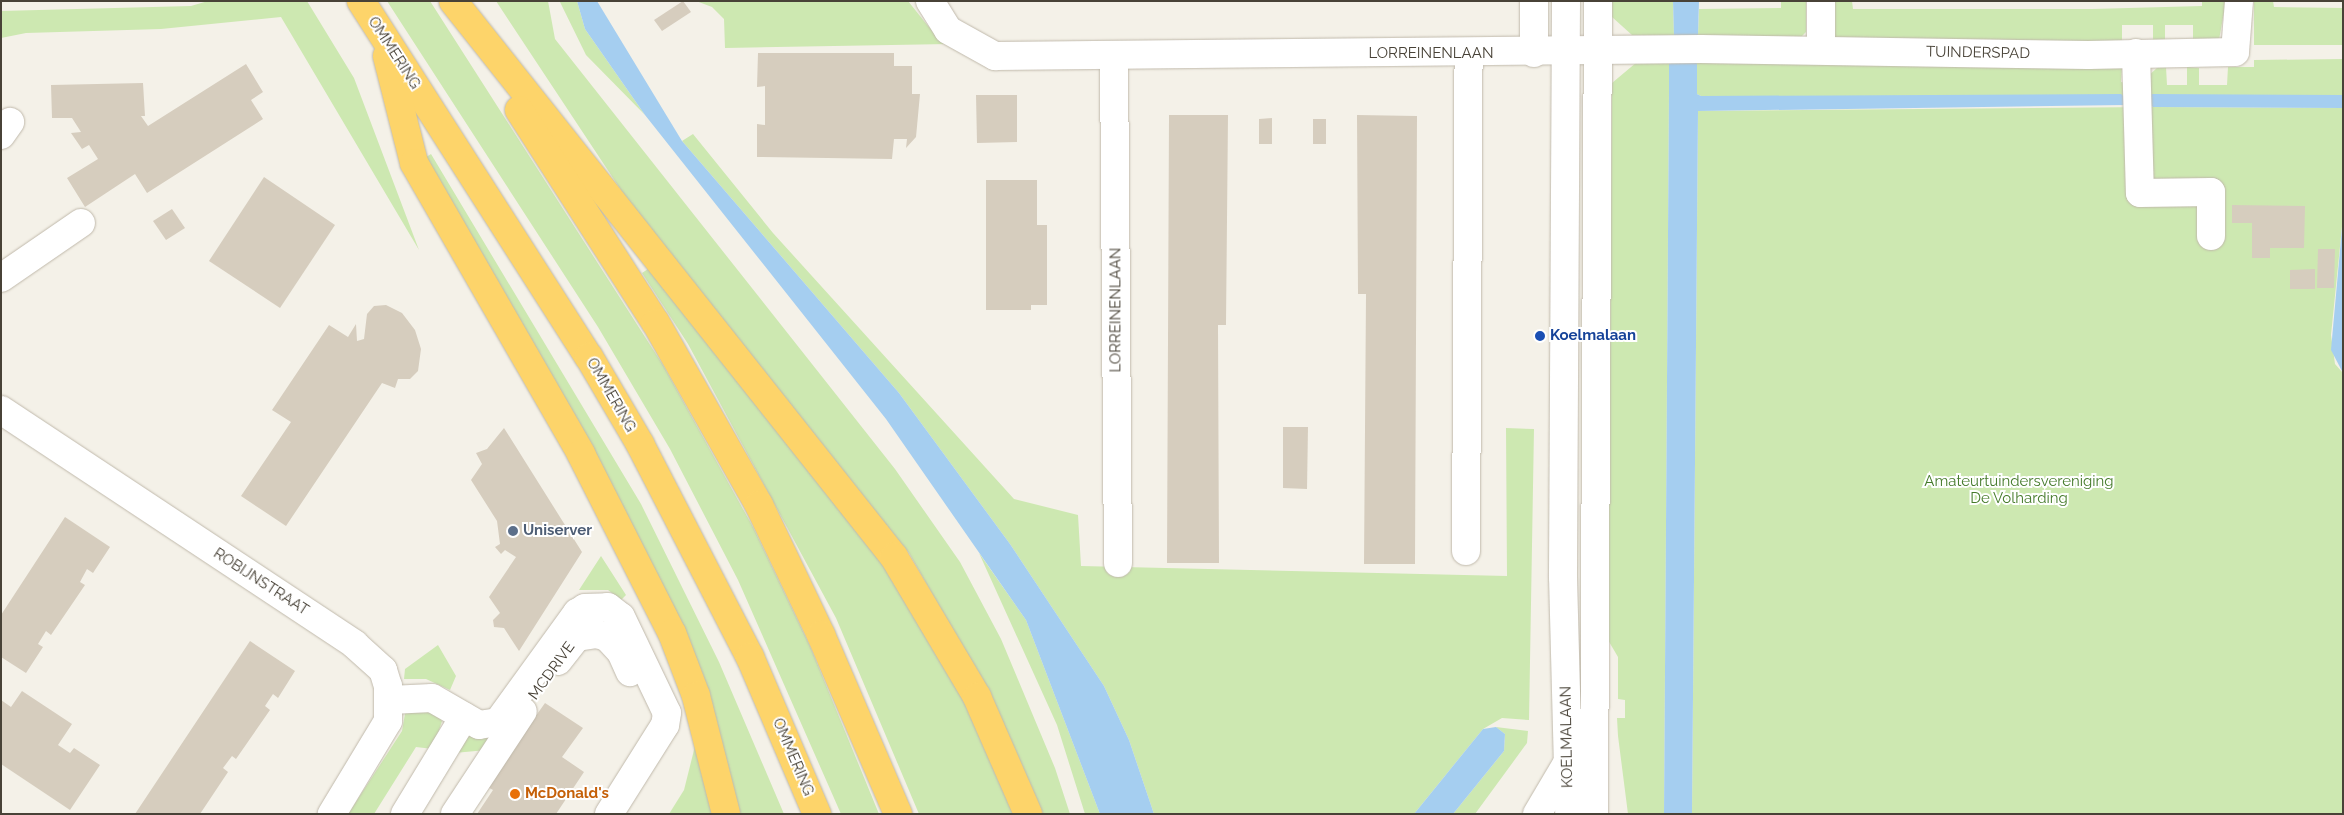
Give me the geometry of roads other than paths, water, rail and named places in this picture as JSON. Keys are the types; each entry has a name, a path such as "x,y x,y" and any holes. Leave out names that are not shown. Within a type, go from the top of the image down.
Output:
{"highway":[{"name":"OMMERING","path":"361,1 589,357 645,452 750,657 817,814"},
{"path":"450,1 656,323 736,465 794,576 898,814"},
{"path":"453,1 894,557 977,697 1028,814"},
{"path":"381,33 414,163 590,471 672,633 696,696 726,814"}],"street":[{"name":"LORREINENLAAN","path":"930,1 948,30 994,56 1598,51"},
{"path":"1534,1 1534,53"},
{"name":"KOELMALAAN","path":"1566,1 1566,765 1569,814"},
{"name":"KOELMALAAN","path":"1594,814 1598,1"},
{"path":"1821,1 1821,50"},
{"name":"TUINDERSPAD","path":"1598,51 1701,49 2136,53 2235,52 2239,1"},
{"path":"1466,551 1469,53"},
{"path":"2136,53 2140,193 2210,192 2211,236"},
{"name":"LORREINENLAAN","path":"1114,56 1118,563"},
{"path":"1,278 81,223"},
{"name":"ROBIJNSTRAAT","path":"1,410 370,655 383,670 390,700 388,721 332,814"},
{"path":"390,700 432,698 464,717 486,726 498,722 577,614 585,608 608,607 621,617 666,713 665,725 654,745 608,814"},
{"name":"MCDRIVE","path":"455,814 476,779 569,645 587,634 607,637 620,652 644,699 654,745"},
{"path":"405,814 464,717"},
{"path":"1537,814 1566,765"}],"water":[{"path":"577,1 597,1 682,141 899,393 1010,544 1104,686 1129,740 1154,814 1100,814 1026,620 886,419 645,115 585,29"},
{"path":"1673,1 1699,1 1698,35 1674,36"},
{"path":"1674,62 1697,63 1697,94 1701,96 2121,94 2125,97 2125,105 1698,111 1692,814 1664,814 1669,64"},
{"path":"2149,95 2343,95 2343,108 2153,107 2148,105"},
{"path":"2343,217 2343,373 2331,350"},
{"path":"1496,727 1505,734 1504,751 1453,814 1414,814 1483,729"}],"place":[{"name":"Koelmalaan","path":"1540,336"},
{"name":"Uniserver","path":"513,531"},
{"name":"McDonald's","path":"515,794"}],"park label":[{"name":"Amateurtuindersvereniging De Volharding","path":"2019,490"}]}
